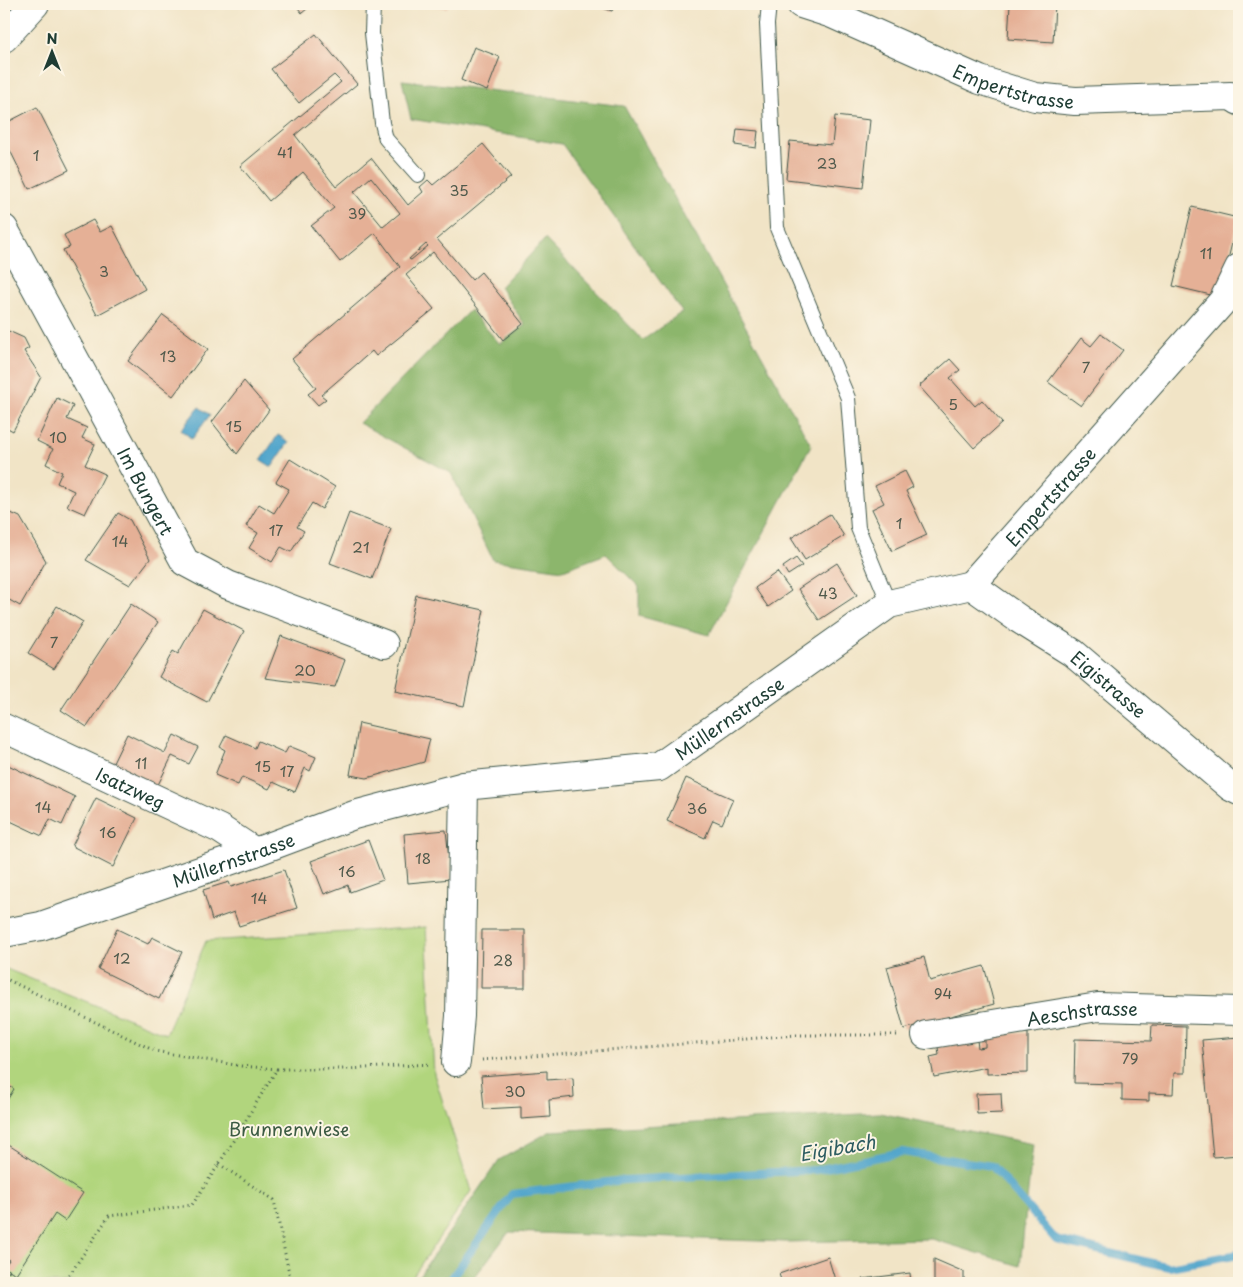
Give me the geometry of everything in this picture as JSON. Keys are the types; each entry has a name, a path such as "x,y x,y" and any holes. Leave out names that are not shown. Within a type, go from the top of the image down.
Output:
{"street":[{"path":"4,38 35,4"},
{"name":"Empertstrasse","path":"801,4 832,14 980,80 1035,97 1075,101 1231,96 1239,101"},
{"name":"Im Bungert","path":"4,229 185,562 228,585 384,644"},
{"name":"Empertstrasse","path":"971,585 1223,301 1239,268"},
{"name":"Müllernstrasse","path":"4,933 41,926 255,852 354,815 464,786 659,767 889,604 971,585"},
{"name":"Eigistrasse","path":"971,585 1019,620 1072,653 1239,791"},
{"name":"Isatzweg","path":"4,728 220,829 255,852"},
{"path":"456,1062 460,1016 464,786"},
{"name":"Aeschstrasse","path":"926,1036 1098,1007 1239,1011"}],"lane":[{"path":"373,4 372,33 382,122 386,139 418,175"},
{"path":"769,4 767,24 777,228 848,398 858,528 889,604"}],"path":[{"path":"4,978 155,1051 241,1066 277,1069 349,1069 456,1062 796,1035 926,1036"},
{"path":"64,1283 110,1216 192,1205 277,1069"},
{"path":"219,1164 274,1200 292,1283"},
{"path":"4,1270 30,1283"}],"green space":[{"path":"402,80 624,106 811,445 709,635 639,616 639,587 606,554 563,570 493,560 451,473 359,423 470,310 500,344 525,325 500,287 545,239 643,340 682,312 562,144 411,119"},
{"name":"Brunnenwiese","path":"426,927 434,1074 471,1191 408,1283 4,1283 4,968 166,1034 206,941"},
{"path":"879,1113 1033,1144 1020,1266 932,1239 785,1242 509,1232 470,1283 414,1283 499,1160 551,1131"}],"water":[{"path":"199,407 210,415 192,439 181,430"},
{"path":"278,435 289,442 272,467 261,460"}],"building":[{"path":"295,4 313,4 302,13"},
{"path":"427,4 448,4 447,8"},
{"path":"590,4 615,4 612,11"},
{"path":"1010,4 1055,4 1053,42 1008,39"},
{"path":"316,34 357,84 295,135 336,187 371,158 408,205 423,192 420,187 428,180 433,185 483,144 511,177 437,239 472,280 481,272 523,324 503,340 433,252 406,275 434,309 376,356 372,351 321,395 326,399 318,405 308,394 316,388 292,359 400,267 375,233 340,262 311,226 334,208 303,172 269,201 240,166 341,82 334,75 299,103 271,69","holes":["371,177 400,213 383,227 354,192","426,244 428,246 411,260 409,259"]},
{"path":"474,47 500,57 487,91 461,80"},
{"path":"37,107 69,170 29,189 4,138 4,124"},
{"path":"835,116 870,120 863,188 786,179 790,141 832,145"},
{"path":"737,129 758,131 756,148 735,145"},
{"path":"1192,207 1238,218 1219,297 1173,286"},
{"path":"93,220 100,232 112,226 145,289 97,315 63,250 70,247 64,235"},
{"path":"163,315 208,349 173,396 128,361"},
{"path":"4,329 24,338 29,348 24,351 41,377 13,431 4,426"},
{"path":"1101,334 1123,350 1081,406 1048,382 1081,338 1091,346"},
{"path":"950,359 960,370 950,378 975,406 982,400 1002,423 974,448 919,386"},
{"path":"244,381 269,410 237,454 212,422"},
{"path":"57,398 73,406 67,419 87,428 82,438 95,444 85,465 105,474 85,514 67,506 74,491 57,483 62,472 46,464 53,449 37,441"},
{"path":"290,459 335,487 322,509 312,503 297,527 304,531 291,552 281,547 272,562 249,548 258,533 246,526 259,504 274,513 289,489 276,482"},
{"path":"905,471 913,487 906,491 927,535 892,551 872,509 884,503 875,486"},
{"path":"4,510 20,517 46,561 20,606 4,597"},
{"path":"118,513 130,520 150,559 130,585 86,560"},
{"path":"349,513 391,529 372,579 330,563"},
{"path":"830,514 844,536 805,560 791,538"},
{"path":"796,558 802,566 788,575 783,567"},
{"path":"837,563 857,595 819,620 798,589"},
{"path":"777,572 791,591 768,607 755,588"},
{"path":"416,595 484,610 464,706 395,691"},
{"path":"131,604 158,622 87,727 61,710"},
{"path":"57,606 83,622 54,669 28,653"},
{"path":"203,609 244,631 207,702 159,677 173,651 178,654"},
{"path":"281,636 345,660 335,687 265,678"},
{"path":"359,723 430,739 424,762 367,778 350,775"},
{"path":"127,734 165,753 174,735 198,747 189,764 172,756 157,787 112,765"},
{"path":"226,735 255,748 258,741 285,753 289,746 316,757 310,771 305,768 295,792 273,782 269,789 242,777 238,785 215,775 225,750 220,747"},
{"path":"4,763 75,797 62,825 50,819 42,836 4,818"},
{"path":"686,778 733,799 722,824 713,820 705,838 667,821"},
{"path":"96,798 137,818 113,867 72,846"},
{"path":"446,830 451,879 408,883 404,834"},
{"path":"368,840 383,880 350,892 348,885 324,894 311,861"},
{"path":"284,870 297,908 239,926 234,912 212,920 203,890 229,882 231,887"},
{"path":"117,929 148,944 152,937 182,952 159,999 98,969"},
{"path":"482,930 525,930 525,988 481,988"},
{"path":"924,957 930,981 984,966 994,1004 904,1029 887,967"},
{"path":"1152,1025 1186,1026 1185,1073 1174,1073 1173,1094 1149,1093 1149,1101 1122,1100 1122,1084 1074,1083 1075,1039 1151,1041"},
{"path":"1028,1033 1028,1073 987,1074 987,1067 934,1077 930,1057 939,1055 938,1047 977,1040 978,1048 985,1047 985,1034"},
{"path":"1239,1037 1239,1155 1213,1157 1202,1040"},
{"path":"547,1071 547,1080 573,1078 574,1097 549,1100 550,1117 521,1119 521,1107 484,1109 481,1076"},
{"path":"4,1083 14,1089 4,1105"},
{"path":"1001,1093 1002,1113 977,1114 976,1094"},
{"path":"4,1142 83,1193 65,1221 55,1214 16,1274 4,1267 9,1260 4,1257"},
{"path":"828,1257 836,1283 782,1283 779,1274"},
{"path":"934,1259 964,1272 964,1281 977,1281 977,1283 934,1283"},
{"path":"910,1273 911,1283 863,1283 862,1279"}],"waterway":[{"name":"Eigibach","path":"448,1283 512,1194 624,1180 816,1170 902,1152 992,1166 1056,1240 1169,1267 1239,1254"}]}
